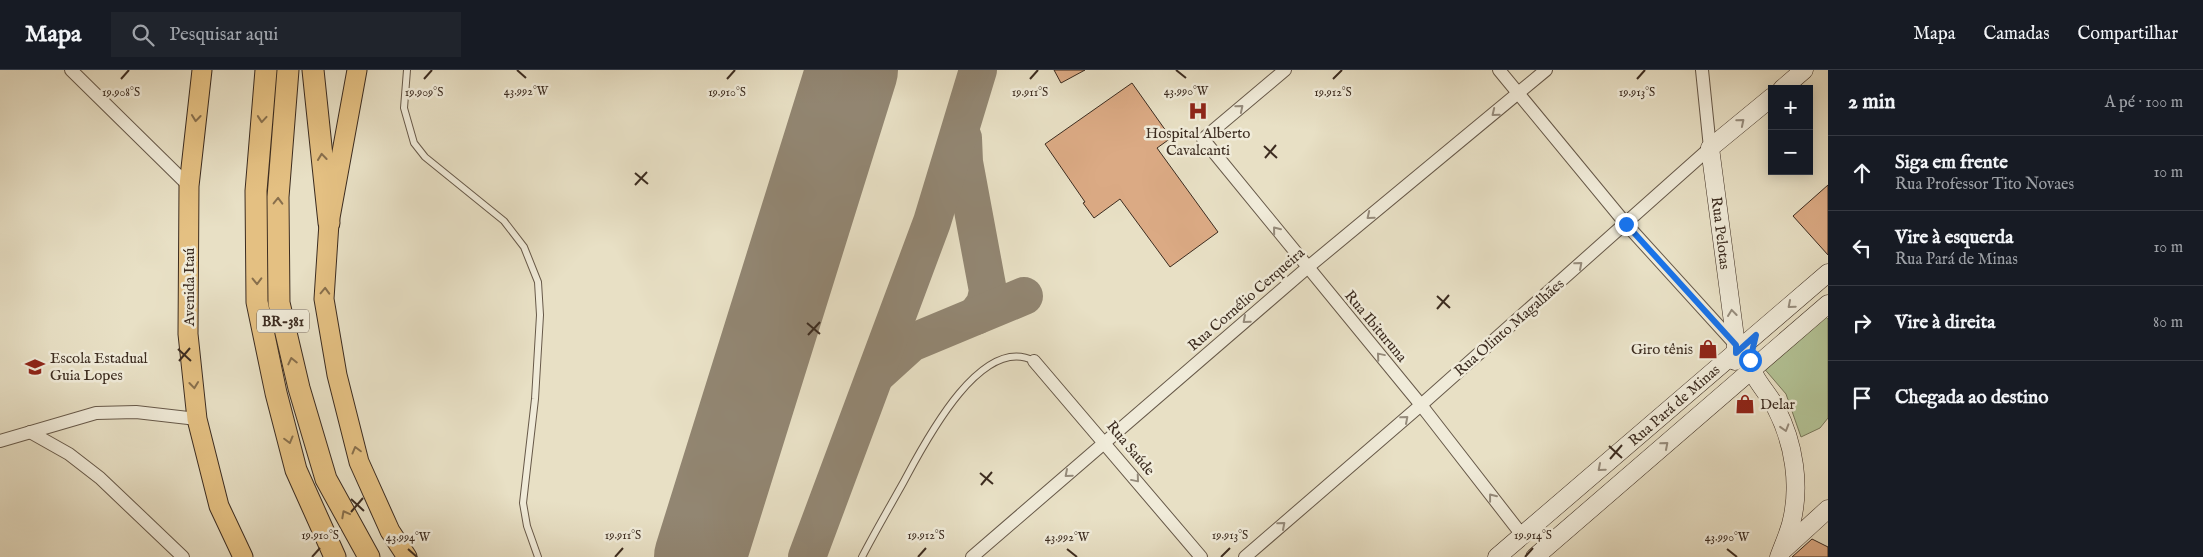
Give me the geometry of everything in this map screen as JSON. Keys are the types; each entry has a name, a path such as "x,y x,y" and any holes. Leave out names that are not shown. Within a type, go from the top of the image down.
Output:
{"highway":[{"name":"BR-381","path":"266,70 256,191 257,302 276,393 296,470 335,557"},
{"name":"BR-381","path":"288,70 278,197 279,303 299,388 326,479 368,557"},
{"path":"313,70 329,223"}],"main road":[{"name":"Avenida Itaú","path":"202,70 188,186 188,334 197,419 219,506 244,557"},
{"path":"357,70 329,223 324,299 337,376 360,462 390,531 407,557"},
{"path":"1787,85 1804,70"},
{"name":"Rua Olinto Magalhães","path":"1710,148 1768,100"},
{"name":"Rua Pelotas","path":"1710,148 1736,349 1732,375 1724,394"},
{"name":"Rua Pará de Minas","path":"1498,557 1736,349 1756,335 1828,273"},
{"name":"Rua Pará de Minas","path":"1535,557 1828,304"},
{"path":"1756,335 1750,354 1751,372 1782,419 1795,467 1791,524 1778,555"},
{"path":"1778,555 1828,509"}],"street":[{"path":"71,70 188,186"},
{"name":"Rua Ibituruna","path":"1284,70 1203,139 1421,405 1522,535"},
{"path":"1499,70 1520,93 1626,224 1736,349"},
{"name":"Rua Cornélio Cerqueira","path":"972,557 1307,268 1546,70"},
{"name":"Rua Pelotas","path":"1702,70 1710,148"},
{"name":"Rua Olinto Magalhães","path":"1245,557 1421,405 1710,148"},
{"name":"Rua Saúde","path":"1034,361 1105,442 1201,557"},
{"path":"0,441 96,413 136,412 197,419"},
{"path":"30,432 69,454 100,478 179,556"}],"lane":[{"path":"406,70 404,108 414,143 426,157 504,221 524,247 538,282 540,315 535,399 523,503 527,526 538,557"},
{"path":"862,557 933,427 955,398 980,374 1008,356 1026,357 1034,361"}],"green space":[{"path":"1826,317 1828,319 1828,418 1820,428 1801,437 1786,394 1762,366"}],"building":[{"path":"1054,70 1085,70 1061,83"},
{"path":"1132,83 1171,138 1157,148 1218,232 1170,267 1120,199 1094,218 1045,144"},
{"path":"1828,185 1828,255 1793,216"},
{"path":"1812,539 1828,547 1828,557 1792,557"}],"taxiway":[{"path":"841,70 846,90"},
{"path":"807,557 932,222 978,70"},
{"path":"963,138 964,162 988,291 985,304 976,316"},
{"path":"878,373 911,343 1024,296"}],"runway":[{"path":"700,557 852,70"}],"place":[{"name":"Hospital Alberto Cavalcanti","path":"1198,111"},
{"name":"Giro tênis","path":"1708,349"},
{"name":"Escola Estadual Guia Lopes","path":"35,367"},
{"name":"Delar","path":"1745,404"}],"route":[{"path":"1626,224 1736,345 1736,353 1756,335 1751,349 1750,360"}]}
